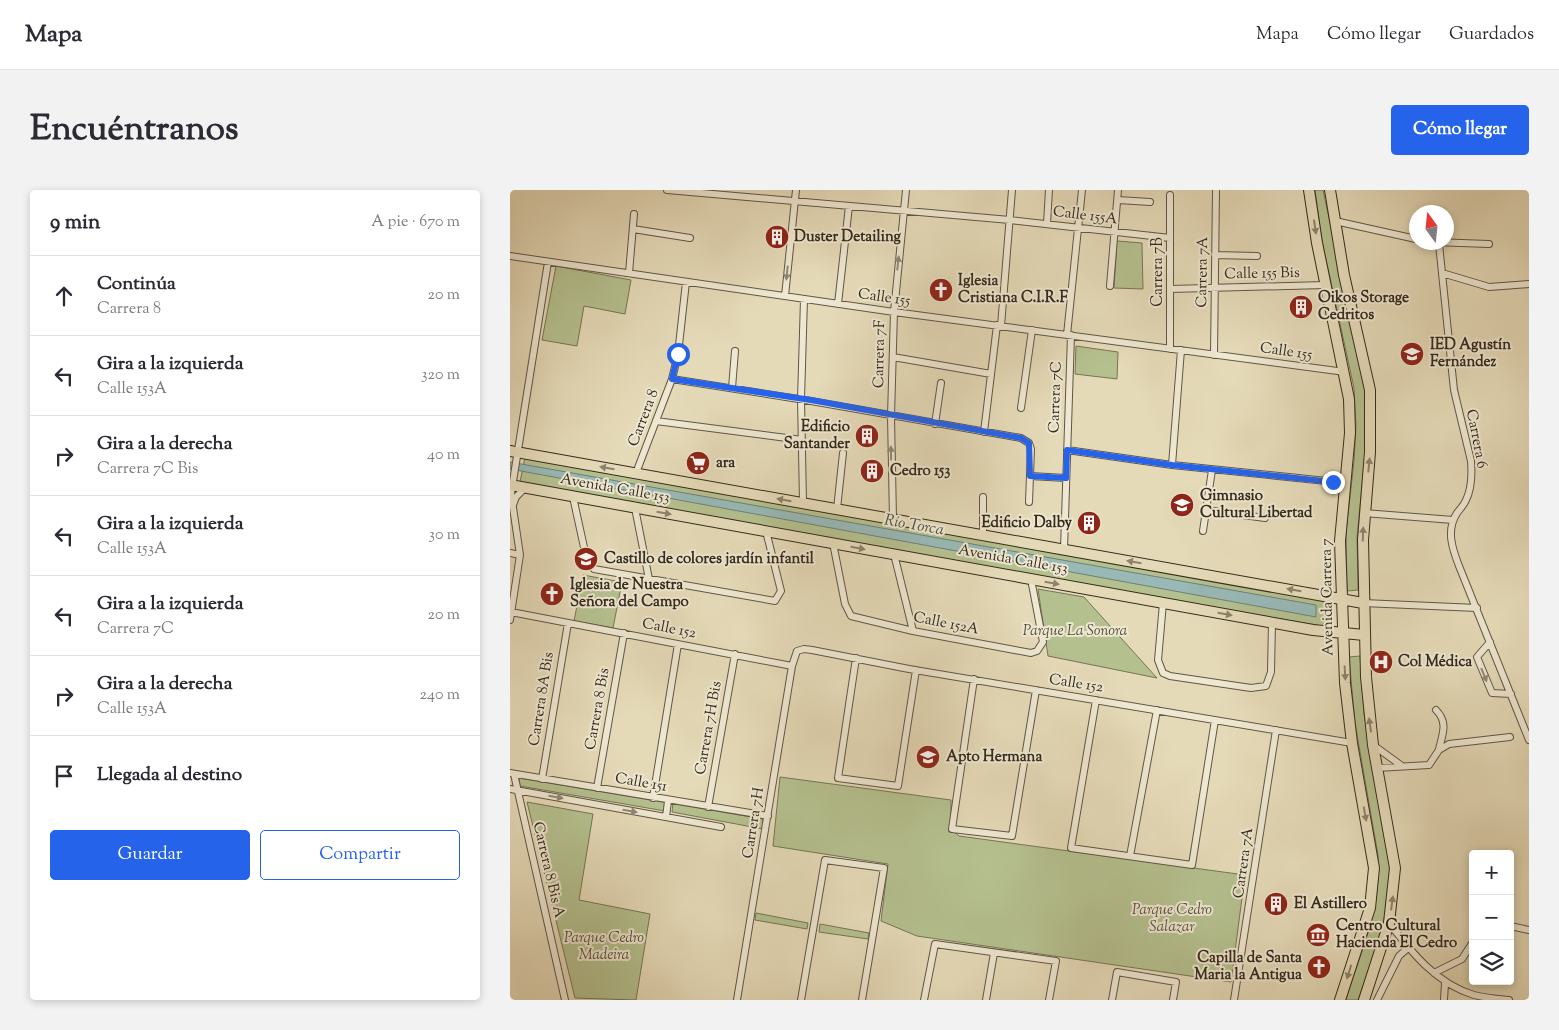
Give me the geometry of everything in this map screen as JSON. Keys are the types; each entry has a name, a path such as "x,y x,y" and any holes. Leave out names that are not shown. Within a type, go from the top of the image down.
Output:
{"main road":[{"name":"Avenida Carrera 7","path":"1309,190 1349,399 1350,433 1340,541 1346,690 1352,743 1374,868 1370,908 1340,1000"},
{"path":"1330,190 1344,275 1370,390 1370,452 1364,513 1364,635 1373,745 1395,868 1389,923 1364,1000"},
{"name":"Avenida Calle 153","path":"515,454 636,473 1364,603"},
{"name":"Avenida Calle 153","path":"511,486 1163,603 1272,622 1364,635"}],"street":[{"name":"Calle 155A","path":"667,190 1010,220 1170,238"},
{"path":"785,296 796,190"},
{"name":"Carrera 7F","path":"893,519 891,416 894,312 906,190"},
{"path":"984,432 999,326 1012,190"},
{"path":"1047,224 1050,190"},
{"name":"Carrera 7C","path":"1064,549 1069,335 1082,190"},
{"path":"1110,286 1118,190"},
{"name":"Carrera 7A","path":"1214,355 1216,190"},
{"name":"Carrera 7B","path":"1170,196 1170,349"},
{"path":"1118,200 1150,202"},
{"path":"838,304 849,206"},
{"path":"628,274 634,214"},
{"path":"1335,221 1409,237"},
{"path":"633,229 690,238"},
{"path":"1454,243 1489,244"},
{"name":"Carrera 6","path":"1437,250 1442,273 1454,390 1472,473 1466,503 1453,520"},
{"name":"Calle 155","path":"510,256 894,312 1345,372"},
{"path":"1216,256 1258,256"},
{"path":"510,620 520,555 512,508 511,486 548,262"},
{"path":"1442,273 1489,287 1529,284"},
{"name":"Carrera 8","path":"636,473 672,379 678,354 686,282"},
{"name":"Calle 155 Bis","path":"1170,289 1326,285"},
{"path":"803,503 801,399 804,299"},
{"path":"1021,408 1032,330"},
{"path":"1172,465 1181,350"},
{"path":"732,388 735,351"},
{"path":"893,357 991,374"},
{"path":"672,379 801,399 1021,438 1029,443 1030,476 1028,502"},
{"path":"935,424 941,383"},
{"path":"656,421 802,440"},
{"path":"1067,450 1212,470 1346,483"},
{"path":"837,509 843,453"},
{"path":"1203,532 1212,470"},
{"path":"1030,476 1066,478"},
{"path":"512,508 516,497 525,488"},
{"path":"572,497 587,561 594,569 776,601 781,592 766,531"},
{"path":"983,497 983,535"},
{"path":"635,508 649,579"},
{"path":"1206,510 1264,518"},
{"path":"1364,513 1453,520 1450,537 1454,554 1529,740"},
{"name":"Calle 152A","path":"833,543 845,604 851,616 913,631 1023,652 1037,650 1042,642 1031,579"},
{"path":"510,553 520,555"},
{"path":"894,554 913,631"},
{"path":"1163,603 1158,660 1163,673 1251,688 1266,686 1271,672 1272,622"},
{"path":"1364,603 1477,608"},
{"name":"Calle 152","path":"511,612 792,666"},
{"name":"Carrera 8A Bis","path":"542,778 568,623"},
{"name":"Carrera 8 Bis","path":"597,788 624,634"},
{"path":"1490,642 1477,657 1492,693 1512,694"},
{"path":"653,798 678,644"},
{"name":"Calle 152","path":"797,651 804,649 916,670 1352,743"},
{"name":"Carrera 7H","path":"737,1000 792,666 797,651"},
{"name":"Carrera 7H Bis","path":"708,807 735,654"},
{"path":"856,658 838,778 898,786 916,670"},
{"path":"974,679 952,829 1012,836 1036,690"},
{"path":"1096,700 1071,848 1192,865 1215,720"},
{"path":"1130,856 1157,710"},
{"path":"1378,768 1429,765 1439,750 1445,725 1443,718 1436,710"},
{"name":"Carrera 7A","path":"1234,1000 1276,730"},
{"path":"1439,750 1448,744 1510,737"},
{"path":"1373,745 1402,766"},
{"name":"Calle 151","path":"512,773 768,816"},
{"name":"Carrera 8 Bis A","path":"512,773 518,790 565,1000"},
{"name":"Calle 151","path":"510,789 721,827"},
{"path":"666,817 668,800"},
{"path":"801,1000 825,860 884,868 862,1000"},
{"path":"1389,923 1408,948 1445,983 1475,996 1509,1000"},
{"path":"1514,927 1529,930"},
{"path":"924,1000 935,944 1056,961 1049,1000"},
{"path":"1377,1000 1399,956 1408,948"},
{"path":"1434,973 1462,959 1469,948"},
{"path":"986,1000 994,953"},
{"path":"1112,1000 1117,972 1176,982 1172,1000"},
{"path":"1444,1000 1445,983"}],"green space":[{"path":"1315,190 1323,190 1365,386 1365,452 1357,538 1358,590 1347,591 1346,533 1356,426 1354,388 1322,241"},
{"path":"1117,241 1142,243 1143,289 1114,288"},
{"path":"556,266 631,280 625,314 584,306 577,346 542,340"},
{"path":"1076,346 1118,352 1117,379 1075,374"},
{"path":"525,457 1326,600 1327,627 922,556 520,482"},
{"path":"583,575 622,582 613,628 574,621"},
{"name":"Parque La Sonora","path":"1038,589 1084,597 1157,678 1048,656"},
{"path":"1360,656 1364,714 1389,858 1390,885 1382,930 1358,1000 1346,1000 1369,929 1377,895 1378,876 1378,855 1355,723 1349,657"},
{"name":"Parque Cedro Salazar","path":"780,777 951,800 951,829 959,836 1245,875 1231,982 917,936 881,921 888,864 773,846"},
{"path":"519,778 665,802 665,811 520,786"},
{"name":"Parque Cedro Madeira","path":"527,802 593,814 579,900 650,914 636,1000 575,998"},
{"path":"673,803 763,819 763,829 672,812"},
{"path":"756,913 808,923 807,929 755,920"},
{"path":"820,924 869,933 868,939 819,932"}],"water":[{"path":"510,462 1316,605 1316,617 510,469"}],"place":[{"name":"Duster Detailing","path":"777,237"},
{"name":"Iglesia Cristiana C.I.R.F","path":"941,290"},
{"name":"Oikos Storage Cedritos","path":"1301,307"},
{"name":"IED Agustín Fernández","path":"1412,354"},
{"name":"Edificio Santander","path":"867,436"},
{"name":"ara","path":"698,463"},
{"name":"Cedro 153","path":"872,471"},
{"name":"Gimnasio Cultural Libertad","path":"1182,505"},
{"name":"Edificio Dalby","path":"1089,523"},
{"name":"Castillo de colores jardín infantil","path":"586,559"},
{"name":"Iglesia de Nuestra Señora del Campo","path":"552,594"},
{"name":"Col Médica","path":"1381,662"},
{"name":"Apto Hermana","path":"928,757"},
{"name":"El Astillero","path":"1276,904"},
{"name":"Centro Cultural Hacienda El Cedro","path":"1318,935"},
{"name":"Capilla de Santa Maria la Antigua","path":"1319,967"}],"route":[{"path":"678,354 672,379 811,400 935,424 1021,438 1029,443 1031,449 1030,476 1066,478 1067,450 1172,465 1333,482"}],"water label":[{"name":"Río Torca","path":"914,526"}]}
